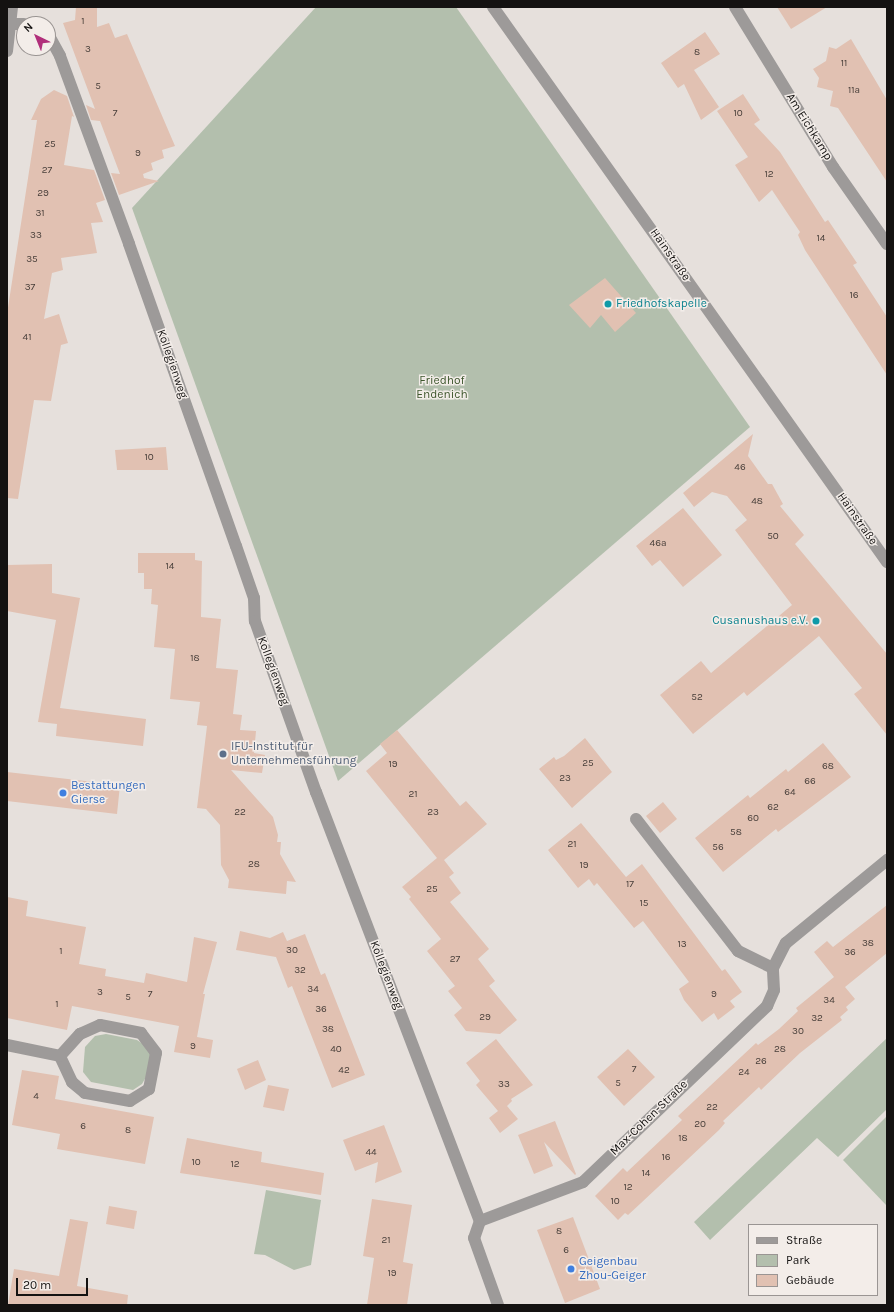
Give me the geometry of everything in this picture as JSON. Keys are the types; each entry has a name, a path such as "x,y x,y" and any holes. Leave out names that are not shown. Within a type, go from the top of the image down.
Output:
{"street":[{"path":"7,51 12,7"},
{"name":"Hainstraße","path":"493,7 887,562"},
{"name":"Am Eichkamp","path":"735,7 833,167 887,244"},
{"path":"11,24 16,24"},
{"name":"Kollegienweg","path":"56,49 126,237 213,480 254,598 255,621 308,770 480,1221"},
{"path":"636,819 738,951 773,968"},
{"name":"Max-Cohen-Straße","path":"480,1221 583,1182 767,1006 774,990 773,968 786,942 887,860"},
{"path":"100,1025 141,1033 156,1053 149,1089 130,1101 85,1093 72,1082 60,1056 80,1034 100,1025"},
{"path":"7,1045 60,1056"},
{"path":"480,1221 474,1238 498,1305"}],"green space":[{"name":"Friedhof Endenich","path":"316,7 456,7 750,427 338,781 132,208"},
{"path":"106,1034 137,1040 146,1046 151,1054 146,1077 142,1084 133,1090 91,1082 83,1072 85,1047 95,1036"},
{"path":"887,1038 887,1109 838,1157 817,1138 710,1240 694,1222"},
{"path":"887,1116 887,1206 843,1160"},
{"path":"266,1190 321,1200 311,1265 294,1270 265,1255 254,1254"}],"building":[{"path":"76,7 97,7 97,27 109,23 115,38 127,34 175,146 162,150 164,158 151,163 153,170 143,174 144,178 159,181 119,195 111,173 120,174 100,121 91,120 86,105 95,109 63,23 75,20"},
{"path":"777,7 827,7 791,29"},
{"path":"705,32 720,54 694,70 719,107 701,120 684,84 678,88 661,63"},
{"path":"851,39 887,100 887,182 838,108 830,106 833,91 817,87 819,78 813,69 826,61 829,47 836,49"},
{"path":"54,90 67,96 74,117 72,116 64,165 94,170 105,200 96,203 103,222 91,223 97,253 61,258 63,270 52,273 44,319 59,314 68,343 61,345 51,401 34,400 18,499 7,498 7,314 37,120 31,120 41,99"},
{"path":"743,94 760,120 754,124 780,152 825,222 828,220 857,263 853,265 887,317 887,375 805,250 798,235 800,232 772,190 759,202 735,165 748,157 717,111"},
{"name":"Friedhofskapelle","path":"605,278 636,313 615,332 601,315 590,328 569,305"},
{"path":"753,434 748,456 768,484 772,484 783,504 780,506 804,535 795,544 887,654 887,735 854,694 862,688 819,636 747,696 744,692 693,734 660,695 701,661 711,673 792,605 735,530 747,520 727,496 712,492 694,507 683,493"},
{"path":"166,447 168,470 117,470 115,450"},
{"path":"683,508 722,555 683,587 660,560 652,566 636,546"},
{"path":"138,553 195,553 195,560 202,561 201,617 221,619 216,668 238,670 233,714 242,715 240,730 256,731 254,753 265,755 262,773 231,770 273,817 278,835 277,842 281,842 280,854 296,882 287,881 286,894 228,888 229,880 221,865 220,825 206,809 197,808 207,726 197,725 200,702 170,699 175,649 154,647 158,605 151,604 152,589 144,589 144,573 138,573"},
{"path":"52,564 52,593 80,598 60,708 146,719 143,746 56,736 57,724 38,722 56,620 7,611 7,565"},
{"path":"397,730 460,806 466,801 487,824 444,860 454,873 449,877 461,893 450,902 489,949 478,959 495,981 489,986 517,1020 500,1034 466,1031 454,1015 462,1008 448,991 455,986 427,951 441,939 409,899 411,897 402,887 437,858 366,771 387,753 380,744"},
{"path":"585,738 612,772 572,808 539,769 554,757 556,760 564,756"},
{"path":"823,743 851,777 778,832 776,829 723,872 695,838 748,795 750,798 786,769 788,772"},
{"name":"Bestattungen Gierse","path":"7,772 120,785 117,814 7,801"},
{"path":"663,802 677,819 660,833 646,816"},
{"path":"581,823 626,877 642,864 722,971 725,969 742,992 730,1001 735,1007 718,1020 714,1013 702,1022 684,1000 679,989 689,982 643,921 634,928 597,883 594,886 589,879 578,888 548,850"},
{"path":"7,897 28,901 26,916 86,927 79,964 106,969 105,976 144,983 146,973 187,982 194,937 217,942 203,994 205,994 197,1037 213,1040 210,1058 174,1052 179,1026 72,1006 67,1030 7,1018"},
{"path":"887,905 887,953 845,987 855,999 846,1007 848,1010 840,1017 842,1020 800,1053 761,1090 759,1087 723,1121 725,1123 719,1130 628,1215 625,1213 618,1220 595,1196 623,1168 627,1172 682,1120 678,1116 756,1043 758,1045 779,1029 798,1011 796,1008 834,977 814,952 827,941 833,947"},
{"path":"240,931 270,938 283,932 287,941 305,934 321,975 325,973 365,1075 332,1088 292,986 288,988 276,957 236,950"},
{"path":"496,1039 533,1085 511,1099 512,1101 507,1106 518,1119 500,1133 489,1118 498,1111 476,1085 480,1081 466,1063"},
{"path":"628,1049 655,1077 624,1106 597,1077"},
{"path":"258,1060 266,1080 245,1090 237,1069"},
{"path":"22,1070 59,1076 55,1099 154,1117 145,1164 57,1149 60,1134 12,1125"},
{"path":"268,1085 289,1089 284,1111 263,1107"},
{"path":"555,1121 576,1174 575,1175 544,1142 553,1166 534,1174 518,1135"},
{"path":"384,1125 402,1172 375,1183 378,1162 355,1171 343,1140"},
{"path":"187,1138 262,1152 261,1162 324,1173 321,1195 180,1173"},
{"path":"372,1199 412,1205 403,1262 413,1264 407,1305 367,1305 374,1258 363,1256"},
{"path":"109,1206 137,1211 134,1229 106,1224"},
{"path":"573,1217 600,1289 565,1303 537,1230"},
{"path":"70,1219 88,1222 77,1286 128,1295 127,1305 8,1305 14,1269 59,1276"}],"place":[{"name":"Friedhofskapelle","path":"608,304"},
{"name":"Cusanushaus e.V.","path":"816,621"},
{"name":"IFU-Institut für Unternehmensführung","path":"223,754"},
{"name":"Bestattungen Gierse","path":"63,793"},
{"name":"Geigenbau Zhou-Geiger","path":"571,1269"}]}
